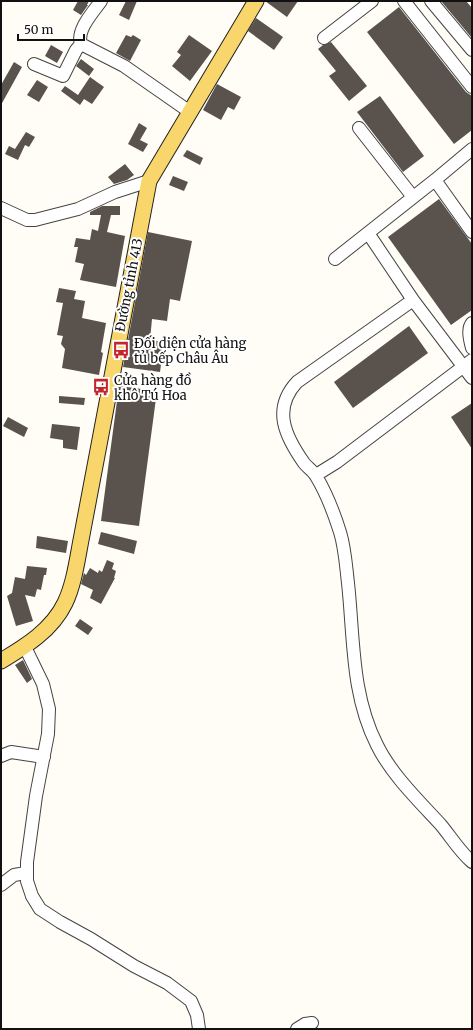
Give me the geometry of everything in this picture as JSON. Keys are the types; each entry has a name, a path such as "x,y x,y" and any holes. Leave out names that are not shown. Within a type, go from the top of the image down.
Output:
{"main road":[{"name":"Đường tỉnh 413","path":"1,661 25,647 54,621 65,603 72,584 149,181 256,1"}],"street":[{"path":"34,64 63,76 76,50 81,44 80,38 84,24 101,1"},
{"path":"324,38 372,1"},
{"path":"404,1 472,87"},
{"path":"431,1 472,50"},
{"path":"81,44 124,66 190,112"},
{"path":"359,128 413,197"},
{"path":"335,259 472,149"},
{"path":"435,180 472,232"},
{"path":"1,208 27,220 35,220 78,209 115,192 149,181"},
{"path":"368,233 413,300 468,363 472,378"},
{"path":"413,300 297,382 291,388 284,400 283,422 296,452 307,467 316,475 329,501 344,546 356,681 364,716 377,745 389,766 472,862"},
{"path":"472,322 470,329 472,348"},
{"path":"316,475 336,462 468,363"},
{"path":"25,647 44,684 50,709 48,734 35,804 26,873 32,896 40,909 134,966 167,983 191,1001 197,1015 199,1029"},
{"path":"1,756 11,752 44,757"},
{"path":"1,885 14,876 26,873"},
{"path":"297,1029 305,1024 312,1023"}],"building":[{"path":"78,1 89,1 81,15 73,10"},
{"path":"126,1 137,1 129,20 119,15"},
{"path":"265,1 298,1 287,17"},
{"path":"441,1 466,1 472,8 472,38"},
{"path":"399,7 466,92 472,96 472,130 454,144 367,32"},
{"path":"256,18 283,37 274,50 248,31"},
{"path":"126,35 131,37 133,35 141,40 130,61 116,53"},
{"path":"189,35 212,51 190,81 172,66 181,55 177,52"},
{"path":"331,42 367,86 349,101 329,76 336,71 318,49"},
{"path":"51,45 63,52 57,63 45,56"},
{"path":"81,59 94,69 89,76 76,66"},
{"path":"14,62 22,67 1,105 1,85"},
{"path":"90,77 104,87 92,104 84,99 80,105 61,91 65,86 78,95"},
{"path":"37,80 48,87 39,102 27,95"},
{"path":"217,84 241,97 234,110 228,107 221,120 203,110"},
{"path":"380,96 424,156 403,172 357,112"},
{"path":"139,123 147,128 140,140 148,144 143,152 128,144"},
{"path":"26,132 35,137 29,147 25,145 18,160 5,154 9,146 15,149"},
{"path":"187,150 203,158 200,165 183,156"},
{"path":"125,164 134,175 127,180 114,184 108,177"},
{"path":"173,176 188,182 184,191 169,185"},
{"path":"439,199 472,244 472,310 451,325 388,237"},
{"path":"102,206 120,206 120,215 111,215 107,232 125,236 116,287 80,280 84,264 75,262 78,247 74,247 76,238 90,240 92,229 98,231 101,215 90,215 90,212"},
{"path":"148,232 192,241 180,301 170,299 167,321 152,319 150,340 164,342 160,372 123,367"},
{"path":"59,288 76,291 74,299 85,301 82,318 106,323 99,375 62,368 65,349 61,344 63,336 57,335 63,303 56,302"},
{"path":"409,326 428,353 353,408 334,382"},
{"path":"119,386 157,391 139,526 101,521"},
{"path":"59,396 85,398 84,405 59,403"},
{"path":"472,403 472,449 451,417"},
{"path":"8,417 28,428 24,437 3,426"},
{"path":"52,424 80,427 77,450 63,448 63,440 50,438"},
{"path":"101,532 137,541 134,554 98,544"},
{"path":"37,536 68,541 66,553 36,548"},
{"path":"107,560 114,563 112,569 116,571 115,578 101,604 90,598 93,590 81,584 84,573 86,575 90,568 98,573 99,570 102,572"},
{"path":"27,566 47,568 46,575 44,575 41,590 37,589 35,597 25,595 33,621 16,626 7,596 12,593 15,577 25,579"},
{"path":"80,619 93,628 88,635 75,626"},
{"path":"23,660 32,679 27,683 15,665"}],"place":[{"name":"Đối diện cửa hàng tủ bếp Châu Âu","path":"121,350"},
{"name":"Cửa hàng đồ khô Tú Hoa","path":"101,387"}]}
